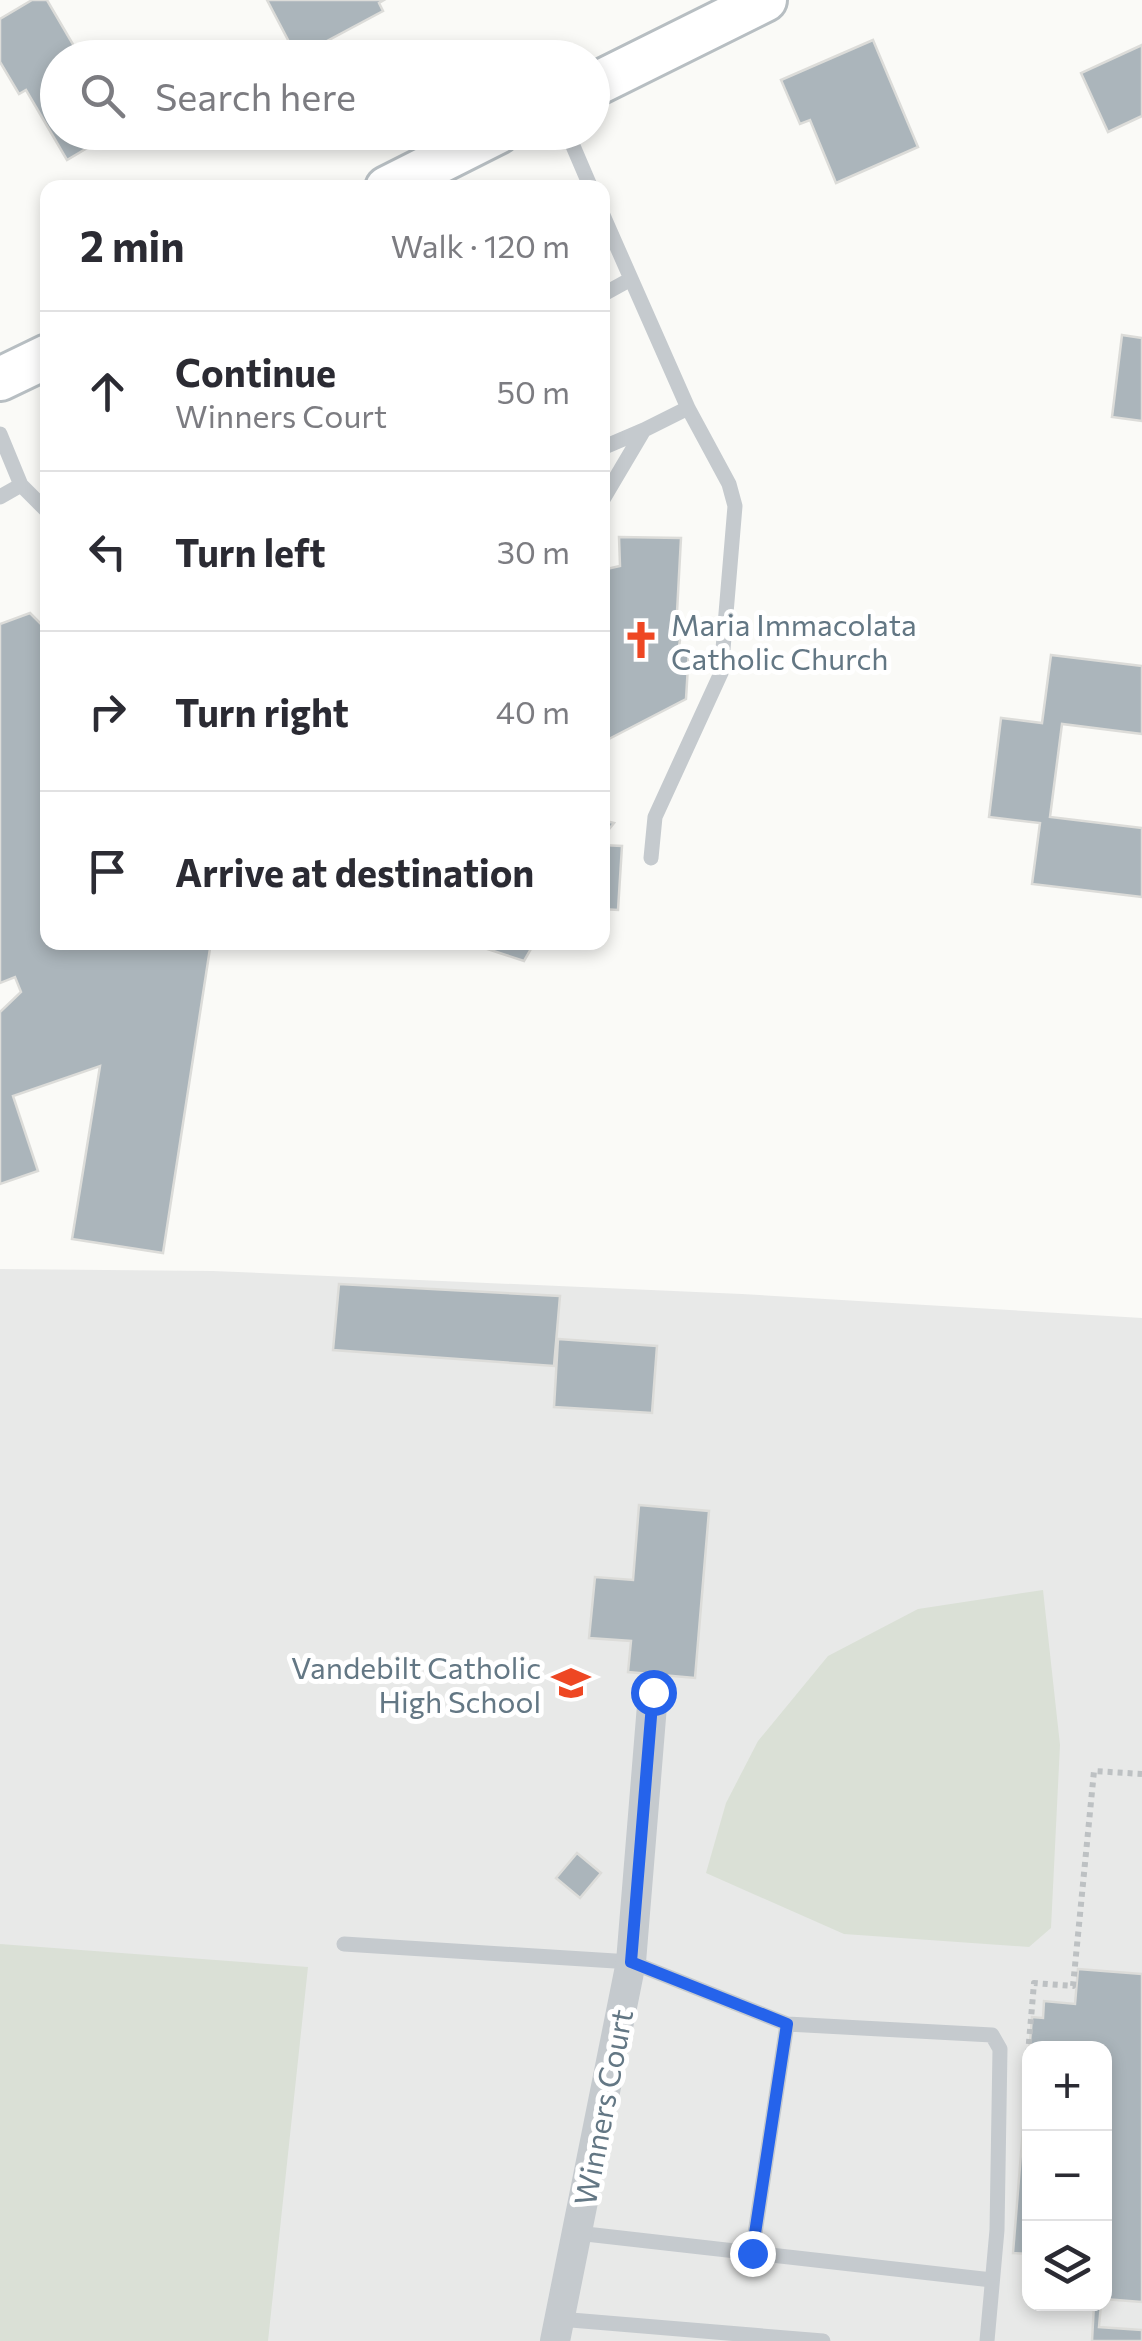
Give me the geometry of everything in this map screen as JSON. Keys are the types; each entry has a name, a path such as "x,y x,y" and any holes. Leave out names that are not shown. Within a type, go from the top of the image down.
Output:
{"street":[{"path":"610,77 766,0"},
{"path":"403,180 462,150"},
{"path":"0,379 40,360"},
{"name":"Winners Court","path":"557,2330 631,1962 653,1692"}],"lane":[{"path":"575,150 588,180"},
{"path":"610,231 688,408 729,484 734,506 721,672 656,817 651,858"},
{"path":"610,291 631,279"},
{"path":"610,445 688,408"},
{"path":"610,487 644,430"},
{"path":"0,434 21,486 40,504"},
{"path":"0,497 21,486"},
{"path":"344,1944 631,1962 787,2024 992,2035 1000,2048 997,2230 987,2341"},
{"path":"752,2253 787,2024"},
{"path":"576,2233 992,2280"},
{"path":"557,2330 823,2341"}],"path":[{"path":"1029,2041 1034,1983 1072,1986 1094,1771 1142,1774"}],"shaded area":[{"name":"Vandebilt Catholic High School","path":"0,1269 213,1271 742,1294 1142,1318 1142,2341 0,2341"},
{"path":"1043,1590 1060,1745 1051,1928 1029,1947 844,1934 706,1873 726,1803 758,1741 828,1656 918,1609"},
{"path":"0,1944 308,1967 268,2341 0,2341"}],"building":[{"path":"32,0 47,0 70,40 40,40 40,114 26,90 19,94 0,62 0,19"},
{"path":"267,0 384,0 379,3 383,11 329,40 288,40"},
{"path":"873,40 918,147 836,183 810,120 800,124 781,80"},
{"path":"1142,45 1142,116 1108,132 1081,73"},
{"path":"61,150 84,150 67,160"},
{"path":"1122,335 1142,338 1142,421 1112,417"},
{"name":"Maria Immacolata Catholic Church","path":"619,537 681,538 676,631 681,632 679,647 689,649 686,699 610,738 610,568 620,566"},
{"path":"30,613 40,623 40,950 210,950 163,1253 72,1239 100,1066 13,1096 38,1171 0,1184 0,1012 21,992 15,977 0,983 0,624"},
{"path":"1051,655 1142,666 1142,734 1062,724 1050,817 1142,828 1142,897 1032,884 1040,823 989,817 1001,718 1042,723"},
{"path":"610,845 622,846 618,910 610,910"},
{"path":"490,950 530,950 524,961"},
{"path":"339,1284 560,1296 554,1366 333,1350"},
{"path":"558,1339 657,1346 652,1413 554,1407"},
{"path":"639,1505 709,1511 695,1678 628,1672 631,1641 589,1638 595,1577 633,1580"},
{"path":"577,1853 601,1873 580,1898 556,1878"},
{"path":"1078,1969 1142,1974 1142,2302 1112,2300 1112,2041 1030,2041 1032,2017 1043,2018 1044,2001 1075,2004"},
{"path":"1022,2141 1022,2254 1013,2253"},
{"path":"1094,2311 1100,2311 1099,2327 1142,2330 1142,2341 1092,2341"}],"place":[{"name":"Maria Immacolata Catholic Church","path":"641,640"},
{"name":"Vandebilt Catholic High School","path":"571,1683"}],"route":[{"path":"653,1692 631,1962 787,2024 752,2253"}]}
